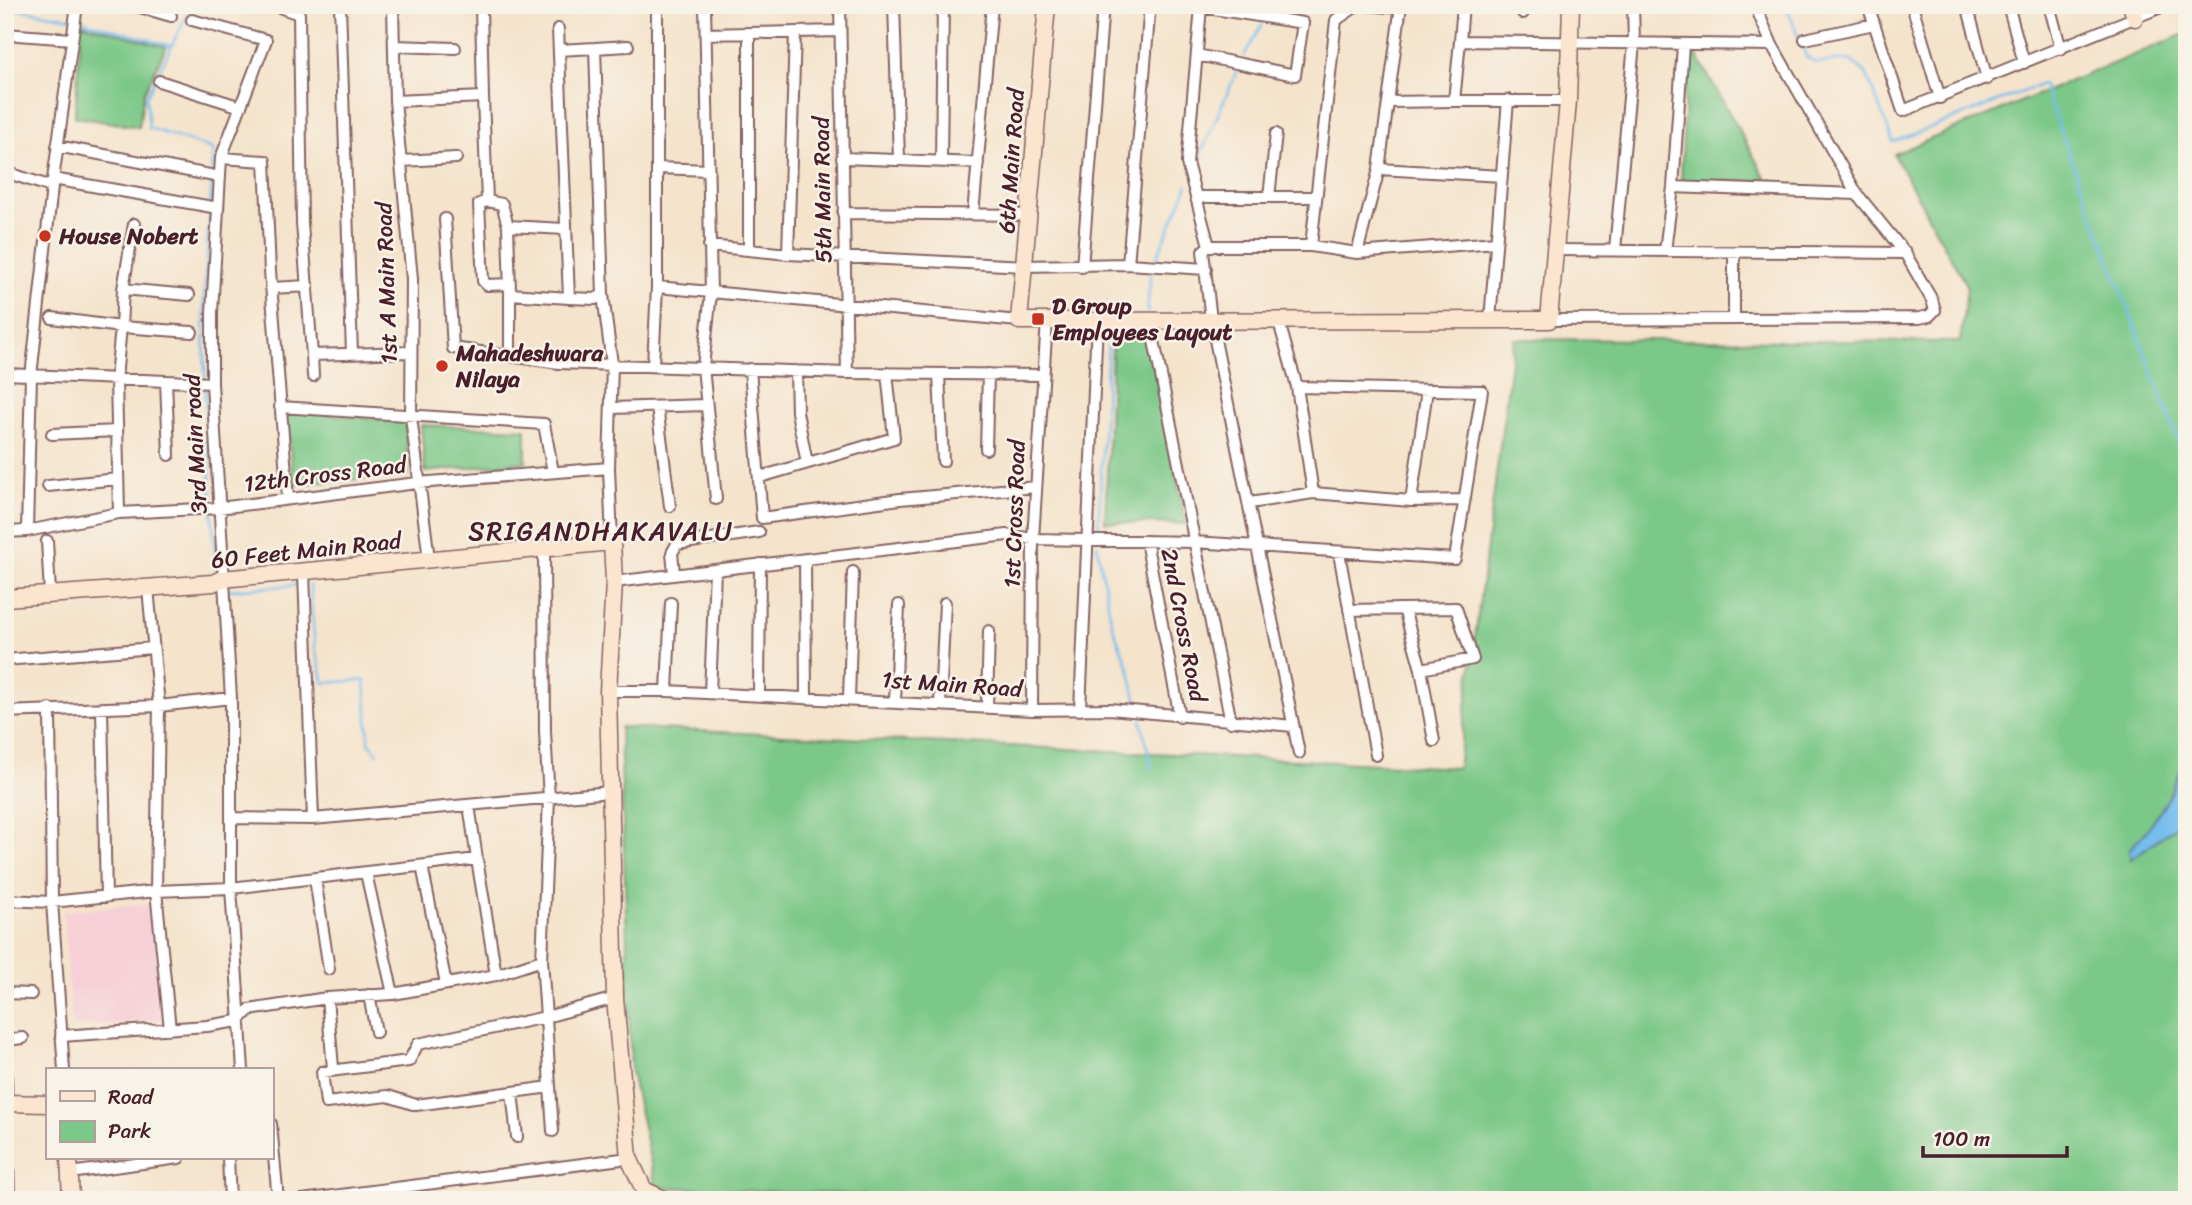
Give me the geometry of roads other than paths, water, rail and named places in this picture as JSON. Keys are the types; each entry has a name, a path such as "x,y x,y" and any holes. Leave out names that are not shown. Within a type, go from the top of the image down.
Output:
{"street":[{"path":"133,5 172,16"},
{"path":"274,5 299,14 302,223 313,376"},
{"path":"340,5 352,353"},
{"name":"1st A Main Road","path":"393,5 396,46 395,102 412,279 411,417 417,483 429,559"},
{"path":"481,5 487,201"},
{"path":"653,365 657,287 657,5"},
{"path":"705,5 711,292 703,367 716,499"},
{"name":"5th Main Road","path":"839,5 847,373"},
{"path":"894,5 899,159"},
{"path":"942,160 943,5"},
{"path":"973,214 992,5"},
{"name":"6th Main Road","path":"1018,321 1030,215 1047,5"},
{"path":"1082,267 1103,5"},
{"path":"1128,264 1150,5"},
{"path":"1311,246 1336,20 1358,5"},
{"path":"1357,253 1379,169 1400,7 1366,5"},
{"path":"1454,101 1464,5"},
{"path":"1549,320 1568,101 1572,5"},
{"path":"1615,250 1634,43 1633,5"},
{"path":"657,287 1018,321 1279,322 1929,316 1935,310 1932,300 1905,253 1857,194 1772,45 1755,5"},
{"path":"1868,5 1903,111 2061,49 2133,12 2166,5"},
{"path":"1912,5 1940,98"},
{"path":"1966,5 1987,79"},
{"path":"2008,5 2024,63"},
{"path":"2049,5 2061,49"},
{"path":"1196,55 1295,75 1303,23 1197,6 1196,55 1187,163 1209,246"},
{"path":"27,531 31,376 52,183 75,14"},
{"name":"3rd Main road","path":"192,20 266,40 221,158 207,383 219,508 231,698 231,888 243,1068"},
{"path":"1805,39 1874,24"},
{"path":"558,29 569,298"},
{"path":"706,34 840,31"},
{"path":"788,254 795,32"},
{"path":"5,34 72,39"},
{"path":"748,34 750,250"},
{"path":"1460,41 1772,45"},
{"path":"1665,251 1674,187 1683,45"},
{"path":"396,46 454,48"},
{"path":"559,50 628,46"},
{"path":"595,48 603,295 611,364 609,468 614,582 608,691 615,998 629,1158 644,1190 666,1200"},
{"path":"159,81 241,107"},
{"path":"395,102 483,97"},
{"path":"1490,320 1508,100"},
{"path":"1389,102 1568,101"},
{"path":"1269,197 1276,134"},
{"path":"57,146 220,177"},
{"path":"221,158 265,161 271,288 288,499"},
{"path":"402,161 456,158"},
{"path":"842,158 978,163"},
{"path":"657,168 709,170"},
{"path":"1379,169 1502,176"},
{"path":"5,172 52,183 218,208"},
{"path":"1674,187 1857,194"},
{"path":"1198,197 1316,197"},
{"path":"510,356 510,289 508,226 502,204 487,201 479,204 482,281 487,285 510,289 569,298 595,299 603,295"},
{"path":"843,213 1030,215"},
{"path":"445,219 453,348 559,363 847,373 1042,375"},
{"path":"119,513 116,378 123,289 134,224"},
{"path":"508,226 565,229"},
{"path":"1299,753 1211,320 1203,251 1209,246 1311,246 1357,253 1496,242"},
{"path":"709,246 788,254 1025,267 1128,264 1206,269"},
{"path":"1556,250 1905,253"},
{"path":"1734,251 1734,319"},
{"path":"271,288 308,286"},
{"path":"123,289 189,295"},
{"path":"52,318 192,332"},
{"name":"1st Cross Road","path":"1032,710 1032,539 1047,320"},
{"path":"1080,710 1097,321"},
{"path":"1150,321 1231,722"},
{"path":"1279,322 1297,387 1313,493"},
{"path":"312,355 410,352"},
{"path":"750,369 762,518 900,499 1036,487"},
{"path":"796,371 797,412 807,463"},
{"path":"760,477 894,438 887,373"},
{"path":"5,374 207,383"},
{"path":"939,374 943,461"},
{"path":"986,449 988,374"},
{"path":"166,381 169,455"},
{"path":"614,582 1007,534 1032,539 1194,542 1455,559 1482,391 1297,387"},
{"path":"1411,501 1427,390"},
{"path":"611,408 706,405"},
{"path":"280,407 544,424 553,472"},
{"path":"657,407 670,506"},
{"path":"52,434 117,432"},
{"name":"12th Cross Road","path":"5,532 27,531 119,513 219,508 417,483 609,468"},
{"path":"48,486 118,479"},
{"path":"1250,503 1313,493 1411,501 1463,500"},
{"path":"674,573 672,553 677,544 759,532"},
{"path":"47,541 50,593"},
{"name":"2nd Cross Road","path":"1146,541 1180,717"},
{"name":"60 Feet Main Road","path":"5,598 50,593 305,581 429,559 612,542"},
{"path":"544,547 549,798 542,960 553,1131"},
{"path":"1339,553 1376,755"},
{"path":"805,559 806,697"},
{"path":"759,695 760,564"},
{"path":"710,693 715,570"},
{"path":"849,699 853,572"},
{"path":"305,581 313,819"},
{"path":"148,589 159,706 156,891 170,1029"},
{"path":"667,691 671,603"},
{"path":"940,704 945,603"},
{"path":"895,702 899,606"},
{"path":"1349,610 1456,608 1473,659 1421,668"},
{"path":"1404,609 1421,668 1434,741"},
{"path":"987,707 989,631"},
{"path":"5,660 153,648"},
{"name":"1st Main Road","path":"608,691 667,691 1032,710 1080,710 1293,726"},
{"path":"5,712 159,706 231,698"},
{"path":"102,708 106,897"},
{"path":"50,709 52,902 64,1068"},
{"path":"233,818 313,819 610,792"},
{"path":"469,805 496,975"},
{"path":"5,900 52,902 156,891 231,888 477,859"},
{"path":"422,866 446,984"},
{"path":"366,873 393,994"},
{"path":"315,879 329,969"},
{"path":"61,1036 170,1029 238,1021 249,1010 327,998 393,994 496,975 542,960"},
{"path":"5,993 31,994"},
{"path":"369,995 376,1032"},
{"path":"327,998 333,1068"},
{"path":"550,1087 416,1105 388,1096 326,1103 323,1072 333,1068 409,1061 418,1044 546,1017 615,998"},
{"path":"5,1034 9,1200"},
{"path":"6,1040 23,1038"},
{"path":"512,1092 517,1137"},
{"path":"5,1103 46,1104"},
{"path":"273,1146 278,1200"},
{"path":"302,1200 629,1158"},
{"path":"71,1200 70,1166 152,1160"},
{"path":"228,1160 230,1200"}],"water":[{"path":"2187,754 2187,818 2131,859 2129,850 2147,830 2167,800"}],"waterway":[{"path":"192,5 146,97 149,128 213,149 212,173"},
{"path":"1270,10 1273,5"},
{"path":"1786,5 1806,56 1816,63 1850,60 1866,73 1893,142 2043,84 2187,464"},
{"path":"5,7 71,18"},
{"path":"77,19 171,46"},
{"path":"1244,56 1262,24"},
{"path":"1193,172 1237,71"},
{"path":"210,205 212,180"},
{"path":"1156,259 1188,185"},
{"path":"205,379 204,299 210,211"},
{"path":"1147,312 1151,271"},
{"path":"1098,533 1109,330 1145,329"},
{"path":"205,386 212,505"},
{"path":"212,512 217,575"},
{"path":"1097,545 1112,625 1130,671 1137,704"},
{"path":"226,590 300,585"},
{"path":"310,585 315,649 324,683 365,680 369,742 378,753"},
{"path":"1141,720 1152,769"}],"place":[{"name":"House Nobert","path":"45,236"},
{"name":"D Group Employees Layout","path":"1038,319"},
{"name":"Mahadeshwara Nilaya","path":"442,366"}],"district":[{"name":"SRIGANDHAKAVALU","path":"601,531"}]}
